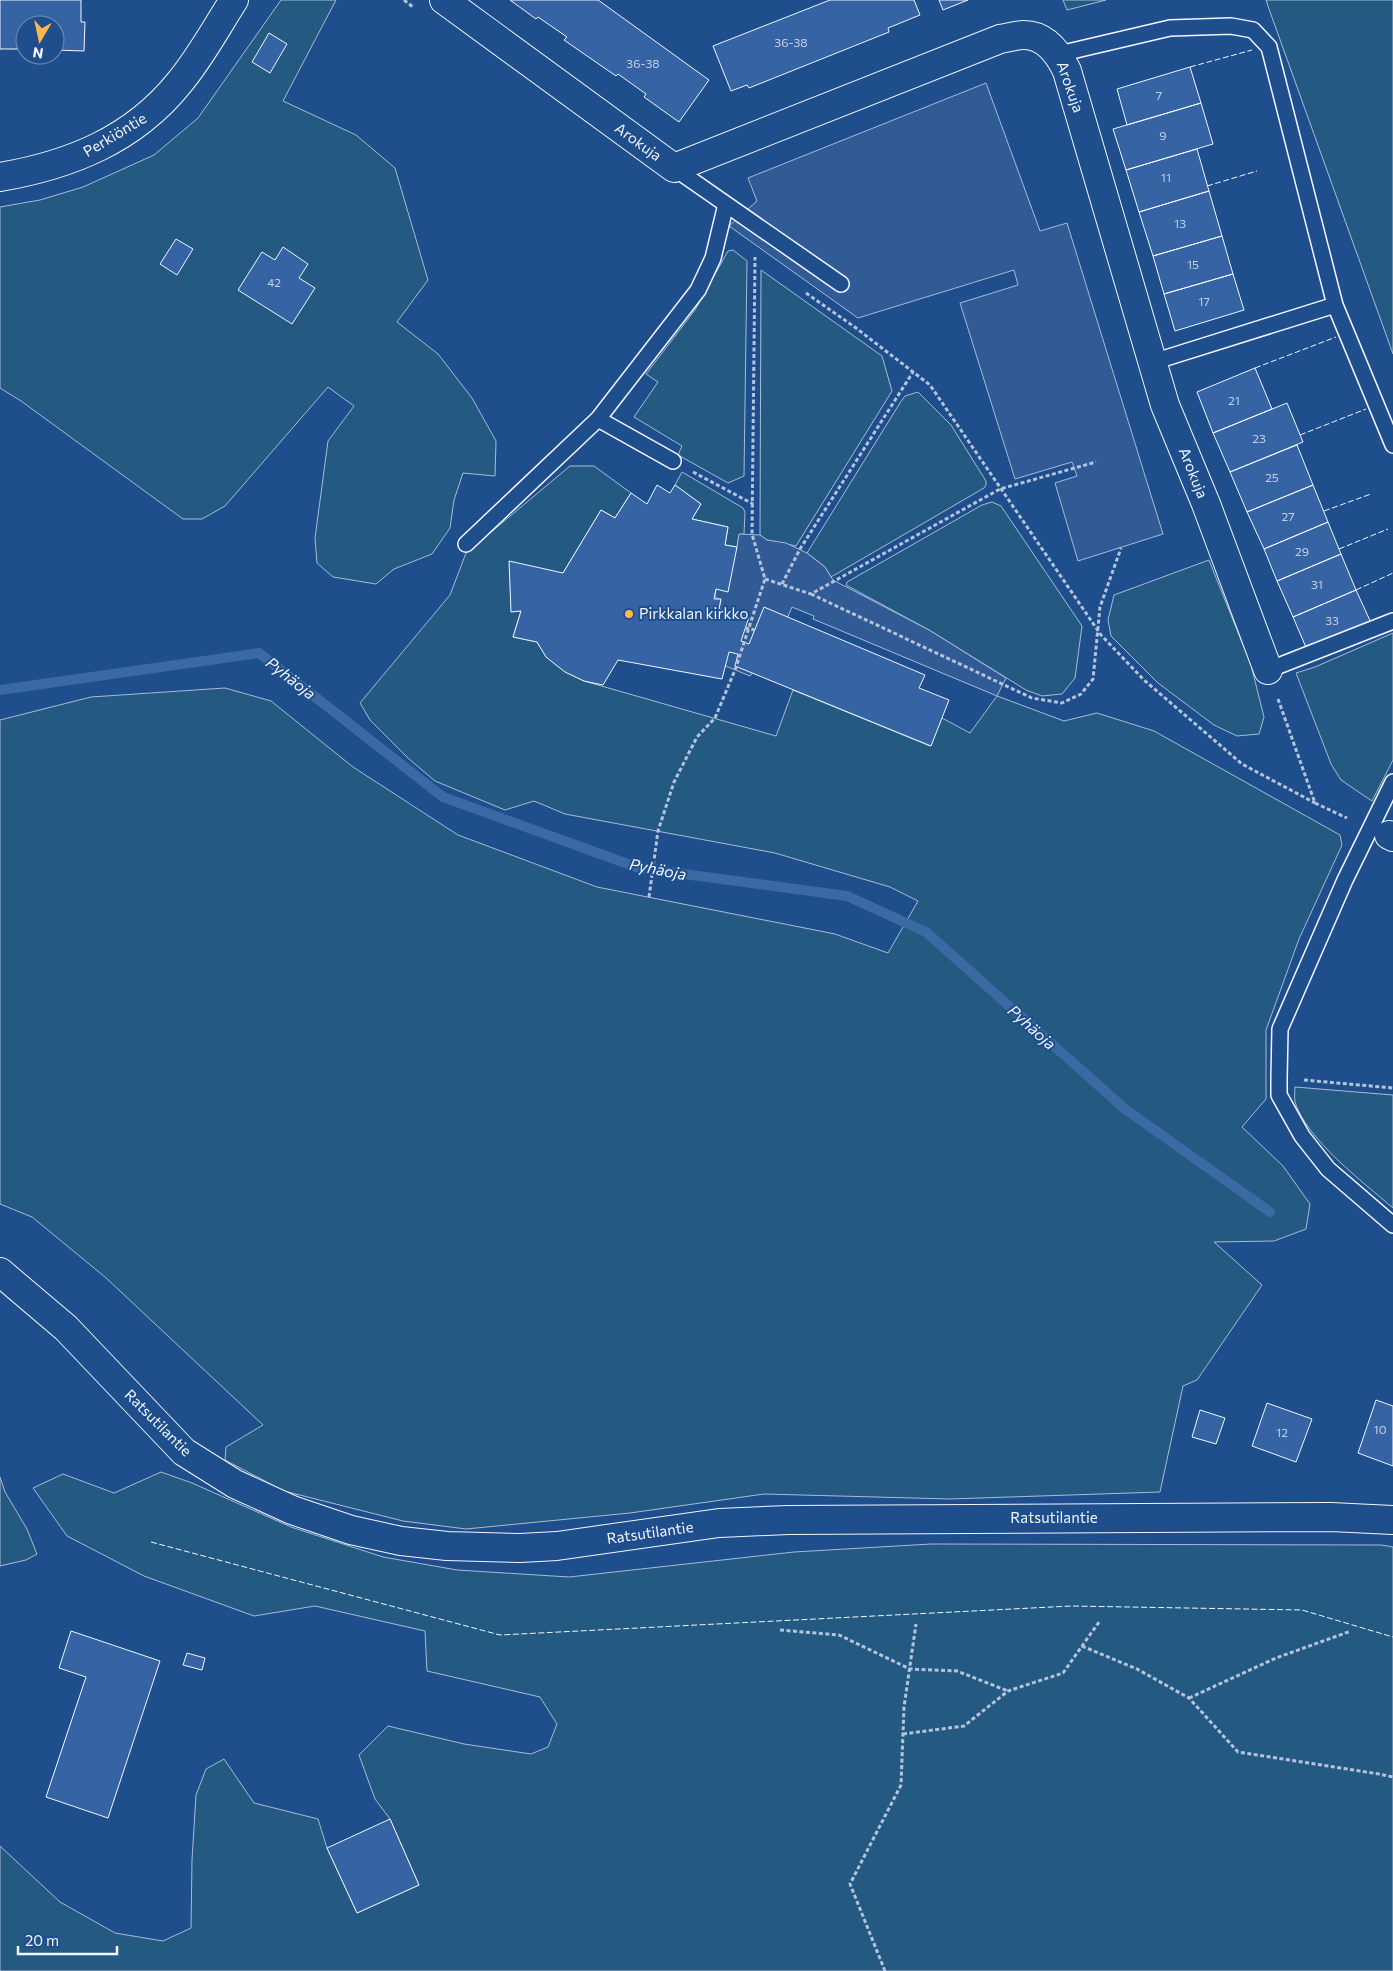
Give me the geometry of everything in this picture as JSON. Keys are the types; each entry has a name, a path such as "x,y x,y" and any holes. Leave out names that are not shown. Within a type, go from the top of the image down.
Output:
{"street":[{"name":"Perkiöntie","path":"0,177 34,171 77,158 115,139 148,116 179,84 234,0"},
{"name":"Arokuja","path":"444,0 674,168 1000,39 1025,35 1044,41 1059,54 1067,71 1165,405 1206,504 1268,670"},
{"name":"Ratsutilantie","path":"0,1272 66,1328 184,1452 235,1484 292,1510 351,1530 401,1541 447,1546 520,1548 557,1546 718,1523 788,1520 1331,1517 1393,1520"}],"lane":[{"path":"1059,54 1170,28 1230,26 1253,30 1268,47 1335,305 1393,445"},
{"path":"674,168 840,284"},
{"path":"466,544 598,419 698,290 713,258 726,204"},
{"path":"1153,362 1335,305"},
{"path":"598,419 673,461"},
{"path":"1268,670 1393,621"},
{"path":"1393,782 1384,833 1345,880 1280,1029 1280,1095 1302,1136 1328,1169 1393,1225"}],"path":[{"path":"649,898 658,831 674,782 696,737 714,718 766,579 752,534 755,257"},
{"path":"856,328 930,385 1098,630 1144,680 1242,764 1315,803 1384,833"},
{"path":"782,584 800,549 913,372"},
{"path":"673,461 752,504"},
{"path":"811,594 1000,489 1096,462"},
{"path":"766,579 811,594 1032,698 1062,703 1081,694 1093,679 1100,608 1121,548"},
{"path":"747,628 755,630"},
{"path":"1268,670 1315,803"},
{"path":"1280,1078 1393,1088"},
{"path":"903,1734 964,1726 1008,1691 1063,1673 1099,1622"},
{"path":"885,1971 850,1884 901,1785 904,1707 916,1624"},
{"path":"780,1630 839,1635 910,1669 957,1671 1008,1691"},
{"path":"1189,1698 1276,1658 1351,1632"},
{"path":"1082,1646 1137,1669 1189,1698 1238,1752 1379,1774 1393,1778"}],"shaded area":[{"path":"281,0 336,0 283,101 356,135 395,168 428,280 397,322 438,354 472,398 496,441 495,476 463,473 454,500 450,528 432,554 394,569 376,584 333,577 317,563 315,538 328,441 354,406 328,387 225,506 202,519 183,519 21,401 0,388 0,207 40,200 83,187 154,155 198,118"},
{"path":"1063,0 1106,0 1067,10"},
{"path":"1266,0 1393,0 1393,354 1269,9"},
{"path":"986,83 1040,231 1067,223 1163,534 1078,561 1055,483 1077,476 1072,462 1015,479 960,303 1018,285 1014,270 858,318 729,226 757,201 748,178"},
{"path":"733,250 747,261 744,476 728,483 678,455 682,446 634,417 658,382 646,374 695,310 728,251"},
{"path":"761,270 882,356 892,391 796,546 767,540 760,535"},
{"path":"918,392 951,425 986,481 986,485 984,488 831,577 825,567 807,553 900,403 905,396"},
{"path":"570,466 594,466 631,493 615,518 601,510 563,573 511,611 521,611 513,637 537,642 552,661 563,670 584,681 776,736 793,690 930,746 942,718 970,733 997,696 1064,721 1097,713 1154,731 1340,835 1342,845 1299,939 1266,1030 1266,1099 1242,1127 1283,1166 1310,1204 1306,1229 1274,1241 1214,1242 1262,1285 1197,1380 1183,1386 1160,1492 950,1499 764,1494 630,1513 466,1529 403,1521 284,1491 225,1460 226,1447 263,1425 105,1277 32,1217 0,1204 0,720 91,697 225,688 271,701 353,767 458,835 597,887 835,934 888,953 918,901 890,887 775,853 565,814 534,801 505,810 435,781 409,759 370,720 360,703 450,595 466,553"},
{"path":"682,472 743,508 745,512 744,534 739,535 737,547 725,545 728,527 692,519 701,504 675,485"},
{"path":"992,502 1001,506 1082,626 1075,678 1062,694 1042,696 1026,690 929,630 846,585 847,582 982,505"},
{"path":"739,534 760,535 767,540 786,543 807,553 825,567 833,580 929,630 1006,678 997,696 813,619 814,616 792,607 774,649 750,676 723,665 715,624 721,600 715,597 716,589 737,547"},
{"path":"1209,560 1251,665 1264,717 1259,734 1237,736 1214,725 1158,683 1111,636 1108,620 1114,595"},
{"path":"1393,633 1393,760 1372,801 1341,780 1331,764 1296,673 1315,667"},
{"path":"1295,1087 1393,1095 1393,1208 1337,1160 1311,1131 1301,1116 1295,1102"},
{"path":"161,1472 192,1483 291,1527 383,1557 457,1570 569,1577 794,1552 931,1544 1381,1545 1393,1547 1393,1971 0,1971 0,1846 60,1902 115,1933 163,1941 191,1928 192,1860 196,1795 206,1769 224,1759 254,1803 318,1819 327,1848 357,1913 419,1885 390,1819 375,1799 359,1755 388,1726 464,1744 531,1754 548,1747 557,1724 540,1697 427,1671 425,1631 315,1606 254,1616 144,1576 67,1536 33,1488 63,1474 114,1493"},
{"path":"0,1477 5,1492 27,1529 37,1554 26,1560 0,1566"}],"building":[{"path":"0,0 81,0 81,22 85,22 84,51 65,50 65,15 15,15 15,49 0,49"},
{"path":"510,0 598,0 709,80 679,122 644,97 646,94 618,74 616,76 564,40 567,37 538,17 536,19"},
{"path":"830,0 914,0 920,15 888,28 889,32 749,88 747,85 731,91 713,46"},
{"path":"939,0 968,0 943,10"},
{"path":"269,33 287,44 270,73 252,62"},
{"path":"1190,67 1201,103 1127,125 1117,89"},
{"path":"1201,103 1213,144 1126,170 1113,129"},
{"path":"1197,149 1209,191 1139,212 1126,170"},
{"path":"1209,191 1222,236 1153,256 1139,212"},
{"path":"1222,236 1233,274 1164,294 1153,256"},
{"path":"176,239 193,249 177,275 160,264"},
{"path":"283,247 308,264 299,278 315,288 292,324 238,290 262,252 275,260"},
{"path":"1233,274 1244,310 1175,331 1164,294"},
{"path":"1255,368 1272,409 1213,433 1197,392"},
{"path":"1287,403 1303,442 1230,472 1213,433"},
{"path":"1297,445 1313,485 1247,512 1230,472"},
{"name":"Pirkkalan kirkko","path":"657,485 670,493 675,485 701,504 692,519 728,527 725,545 737,547 728,592 716,589 714,599 721,599 719,609 749,617 741,641 749,644 764,607 925,675 919,688 949,700 931,746 735,666 738,654 729,652 722,679 618,660 603,685 584,681 565,672 546,657 537,642 513,637 521,611 511,612 509,561 563,573 601,510 615,518 631,493 647,504"},
{"path":"1313,485 1328,522 1264,549 1247,512"},
{"path":"1328,522 1341,554 1277,581 1264,549"},
{"path":"1341,554 1356,590 1293,617 1277,581"},
{"path":"1356,590 1372,625 1308,652 1293,617"},
{"path":"1376,1400 1393,1406 1393,1466 1358,1453"},
{"path":"1267,1403 1312,1419 1296,1462 1252,1446"},
{"path":"1200,1410 1225,1418 1216,1444 1192,1437"},
{"path":"71,1631 160,1661 108,1818 46,1797 86,1677 59,1668"},
{"path":"187,1653 205,1658 202,1670 183,1665"},
{"path":"390,1819 419,1885 357,1913 327,1848"}],"waterway":[{"name":"Pyhäoja","path":"0,690 259,653 443,797 639,868 847,896 926,932 1125,1109 1270,1212"}],"fence":[{"path":"1190,67 1252,50"},
{"path":"1207,186 1257,171"},
{"path":"1255,368 1336,337"},
{"path":"1300,435 1366,409"},
{"path":"1324,511 1371,494"},
{"path":"1339,549 1388,529"},
{"path":"1356,590 1393,573"},
{"path":"151,1542 500,1635 1071,1606 1302,1610 1393,1637"}],"place":[{"name":"Pirkkalan kirkko","path":"629,614"}]}
